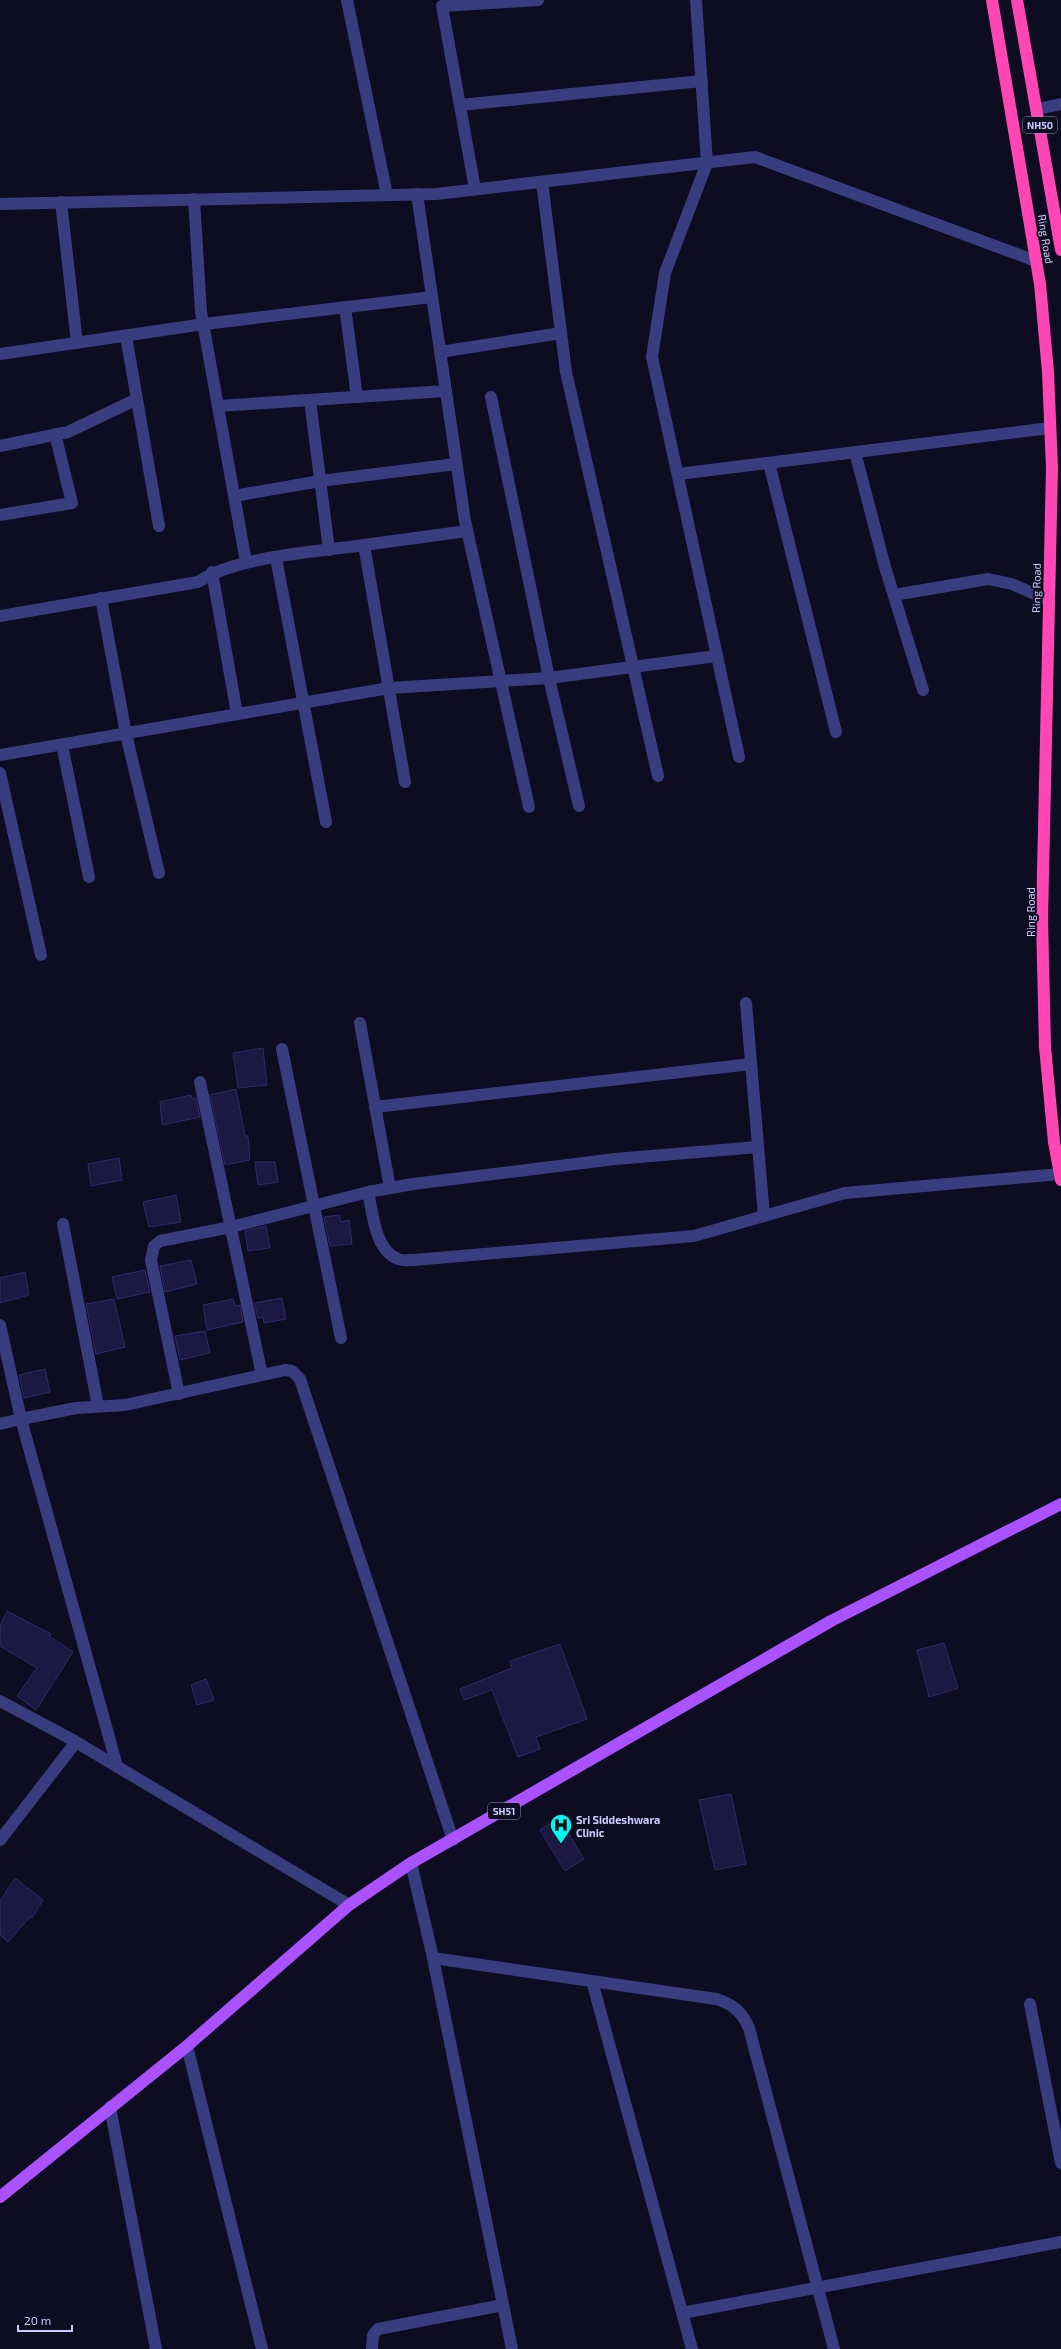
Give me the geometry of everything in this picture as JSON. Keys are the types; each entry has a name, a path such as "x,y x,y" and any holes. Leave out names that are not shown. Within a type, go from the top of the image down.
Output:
{"highway":[{"name":"Ring Road","path":"992,0 1036,261 1047,365 1052,468 1042,919 1046,1047 1054,1142 1060,1177"},
{"name":"Ring Road","path":"1017,0 1061,250"}],"main road":[{"name":"SH51","path":"0,2197 187,2046 349,1905 411,1863 831,1621 1061,1504"}],"street":[{"path":"347,0 388,195"},
{"path":"475,189 441,3 538,0"},
{"path":"696,0 707,163 665,273 652,356 739,757"},
{"path":"460,105 702,81"},
{"path":"1037,109 1061,104"},
{"path":"0,204 417,194 542,182 756,157 1036,261"},
{"path":"542,182 566,372 658,776"},
{"path":"417,194 467,531 528,807"},
{"path":"194,199 204,324 246,562"},
{"path":"62,202 77,343"},
{"path":"0,354 204,324 432,297"},
{"path":"345,307 357,397"},
{"path":"440,352 561,333"},
{"path":"126,336 159,526"},
{"path":"218,406 446,391"},
{"path":"491,398 549,678 579,806"},
{"path":"0,446 68,432 137,399"},
{"path":"310,400 329,550"},
{"path":"678,474 1050,428"},
{"path":"0,515 72,503 55,434"},
{"path":"855,452 894,595 923,690"},
{"path":"768,463 836,732"},
{"path":"234,496 320,481 456,464"},
{"path":"0,616 198,582 212,572 246,562 467,531"},
{"path":"364,545 405,782"},
{"path":"276,558 326,822"},
{"path":"212,572 237,714"},
{"path":"894,595 988,579 1012,584 1048,600"},
{"path":"101,598 126,734 159,873"},
{"path":"0,756 389,688 549,678 716,656"},
{"path":"62,745 89,877"},
{"path":"0,773 41,955"},
{"path":"746,1003 764,1216"},
{"path":"360,1023 390,1188"},
{"path":"282,1049 313,1206 342,1338"},
{"path":"375,1108 751,1064"},
{"path":"200,1082 262,1375"},
{"path":"179,1394 151,1253 154,1246 160,1241 231,1228 368,1192 390,1188 615,1159 758,1147"},
{"path":"368,1192 379,1242 390,1254 399,1260 414,1260 694,1236 845,1193 1060,1177"},
{"path":"63,1224 98,1406"},
{"path":"0,1325 21,1419 117,1766"},
{"path":"0,1424 76,1408 125,1406 284,1370 292,1371 300,1379 453,1840"},
{"path":"0,1702 76,1742 349,1905"},
{"path":"0,1840 76,1742"},
{"path":"411,1863 433,1958 512,2349"},
{"path":"433,1958 716,1999 735,2007 744,2017 749,2028 834,2349"},
{"path":"592,1981 692,2349"},
{"path":"1030,2004 1061,2163"},
{"path":"187,2046 262,2349"},
{"path":"110,2107 156,2349"},
{"path":"682,2313 1061,2242"},
{"path":"372,2349 372,2335 378,2329 503,2305"}],"building":[{"path":"263,1048 267,1085 238,1088 233,1053"},
{"path":"236,1089 245,1136 248,1136 250,1160 225,1165 210,1095"},
{"path":"191,1095 192,1099 196,1098 200,1117 162,1125 160,1102"},
{"path":"119,1158 122,1180 91,1186 88,1164"},
{"path":"255,1162 275,1162 278,1182 258,1185"},
{"path":"176,1195 181,1222 149,1227 143,1202"},
{"path":"339,1215 341,1222 349,1220 352,1244 330,1246 324,1217"},
{"path":"266,1226 270,1248 248,1251 245,1231"},
{"path":"191,1260 197,1284 165,1292 160,1266"},
{"path":"145,1270 150,1292 117,1299 112,1277"},
{"path":"25,1272 29,1295 0,1303 0,1278"},
{"path":"282,1298 286,1319 264,1323 263,1317 258,1318 254,1303"},
{"path":"114,1299 125,1347 96,1354 86,1304"},
{"path":"233,1299 235,1306 240,1305 243,1322 207,1330 203,1305"},
{"path":"205,1331 210,1353 180,1360 175,1336"},
{"path":"45,1369 50,1392 24,1398 19,1375"},
{"path":"7,1611 51,1634 49,1636 73,1652 36,1710 17,1696 37,1668 0,1646 0,1626"},
{"path":"944,1643 958,1688 929,1697 917,1650"},
{"path":"560,1644 587,1719 536,1737 540,1749 518,1757 492,1690 464,1700 460,1689 512,1668 510,1661"},
{"path":"206,1679 214,1700 197,1705 191,1685"},
{"path":"731,1794 746,1864 715,1870 699,1800"},
{"path":"559,1818 584,1859 565,1871 540,1830"},
{"path":"15,1878 43,1900 32,1918 30,1917 8,1942 0,1935 0,1901"}],"place":[{"name":"Sri Siddeshwara Clinic","path":"561,1844"}]}
